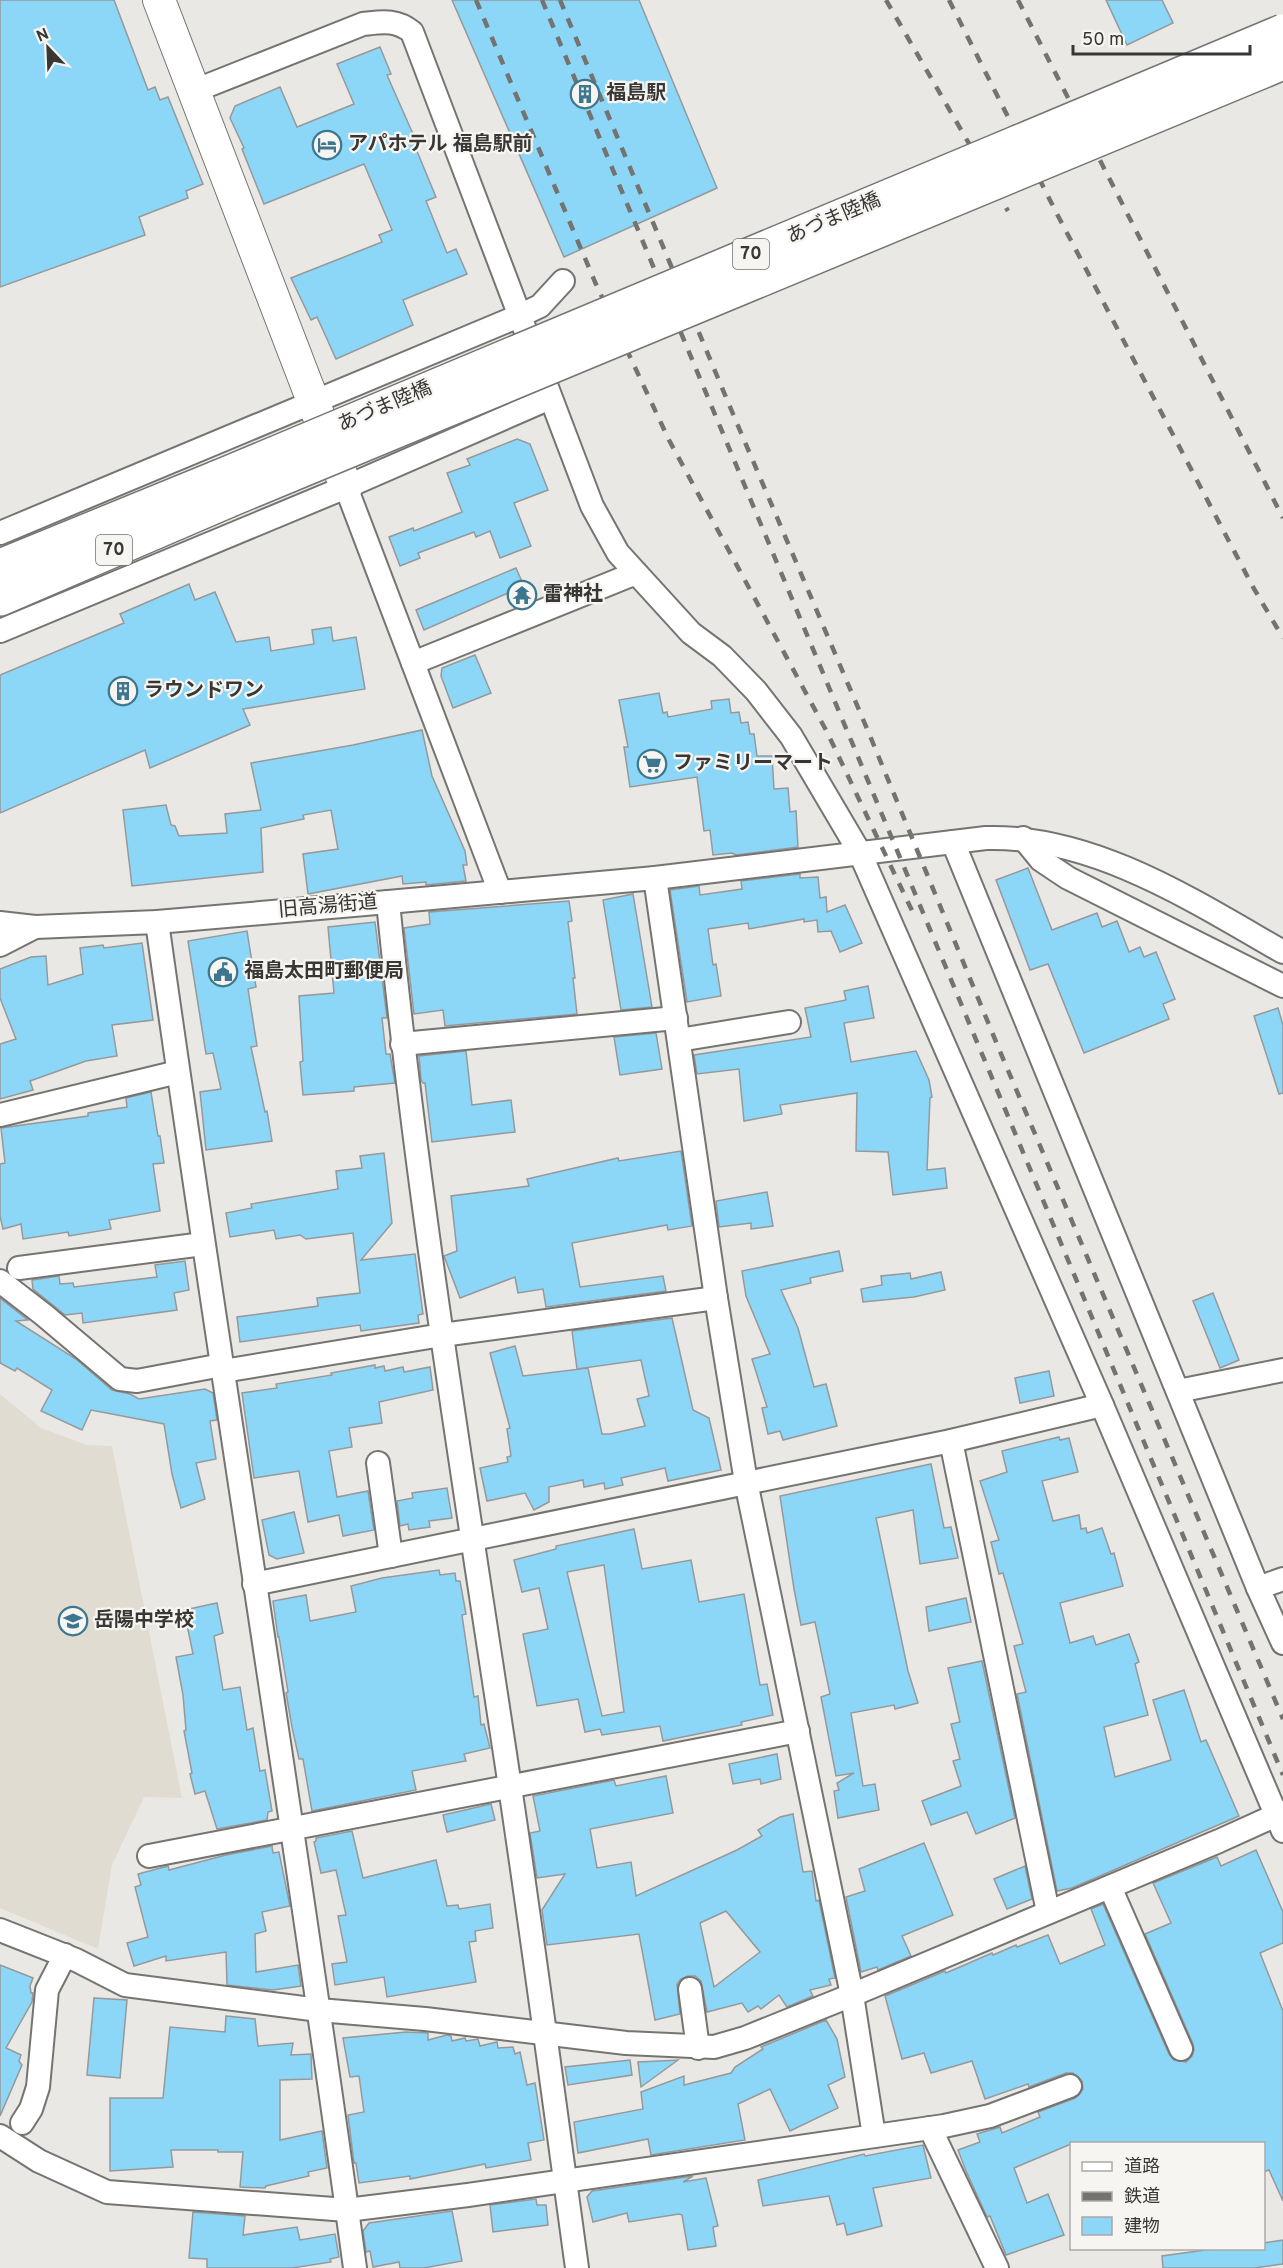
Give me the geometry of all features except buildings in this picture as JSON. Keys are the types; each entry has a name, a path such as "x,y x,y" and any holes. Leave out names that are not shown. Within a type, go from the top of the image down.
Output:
{"main road":[{"name":"あづま陸橋","path":"223,489 1283,31"},
{"name":"あづま陸橋","path":"223,489 1283,63"},
{"name":"70","path":"0,566 223,489"},
{"name":"70","path":"0,599 223,489"}],"street":[{"path":"159,0 500,892"},
{"path":"0,1930 64,1955 125,1985 319,2010 425,2019 626,2043 714,2047 745,2038 852,1995 1048,1912 1281,1819 860,854 791,736 763,700 722,656 691,633 618,553 592,506 412,32 403,25 390,21 363,24 194,91"},
{"path":"0,533 519,316 540,306 563,282"},
{"path":"0,631 346,487 550,398"},
{"path":"413,663 636,573"},
{"name":"旧高湯街道","path":"0,923 35,927 157,922 656,878 987,838 1023,838 1062,845 1121,866 1202,906 1283,952"},
{"path":"1023,838 1041,860 1068,878 1283,986"},
{"path":"953,842 1258,1588 1283,1643"},
{"path":"656,878 716,1298 746,1482 852,1995 874,2136"},
{"path":"388,902 402,1044 442,1335 510,1787 577,2268"},
{"path":"157,922 202,1244 319,2010 355,2268"},
{"path":"0,945 35,927"},
{"path":"402,1044 676,1018"},
{"path":"679,1040 789,1022"},
{"path":"0,1114 178,1072"},
{"path":"9,1275 202,1244"},
{"path":"9,1275 44,1315 120,1379 137,1382 442,1335 716,1298"},
{"path":"1178,1391 1283,1370"},
{"path":"254,1584 951,1441 1102,1405"},
{"path":"951,1441 1048,1912"},
{"path":"378,1463 391,1556"},
{"path":"1258,1588 1283,1579"},
{"path":"149,1856 798,1731"},
{"path":"1110,1887 1181,2049"},
{"path":"22,2123 31,2109 38,2087 47,1990 64,1955"},
{"path":"690,1989 698,2048"},
{"path":"0,2136 39,2161 107,2192 347,2210 930,2128 990,2116 1070,2086"},
{"path":"930,2128 998,2268"}],"shaded area":[{"name":"岳陽中学校","path":"0,1394 41,1428 87,1445 112,1446 182,1798 144,1797 112,1865 98,1949 0,1908"}],"railway":[{"path":"476,0 595,282 669,440 827,732 916,919"},
{"path":"542,0 1283,1775"},
{"path":"560,0 868,731 999,1049 1283,1719"},
{"path":"886,0 1008,211"},
{"path":"949,0 1056,212 1253,587 1283,638"},
{"path":"1018,0 1283,518"}],"place":[{"name":"福島駅","path":"585,94"},
{"name":"アパホテル 福島駅前","path":"327,145"},
{"name":"雷神社","path":"522,595"},
{"name":"ラウンドワン","path":"123,691"},
{"name":"ファミリーマート","path":"652,764"},
{"name":"福島太田町郵便局","path":"223,972"},
{"name":"岳陽中学校","path":"73,1621"}]}
